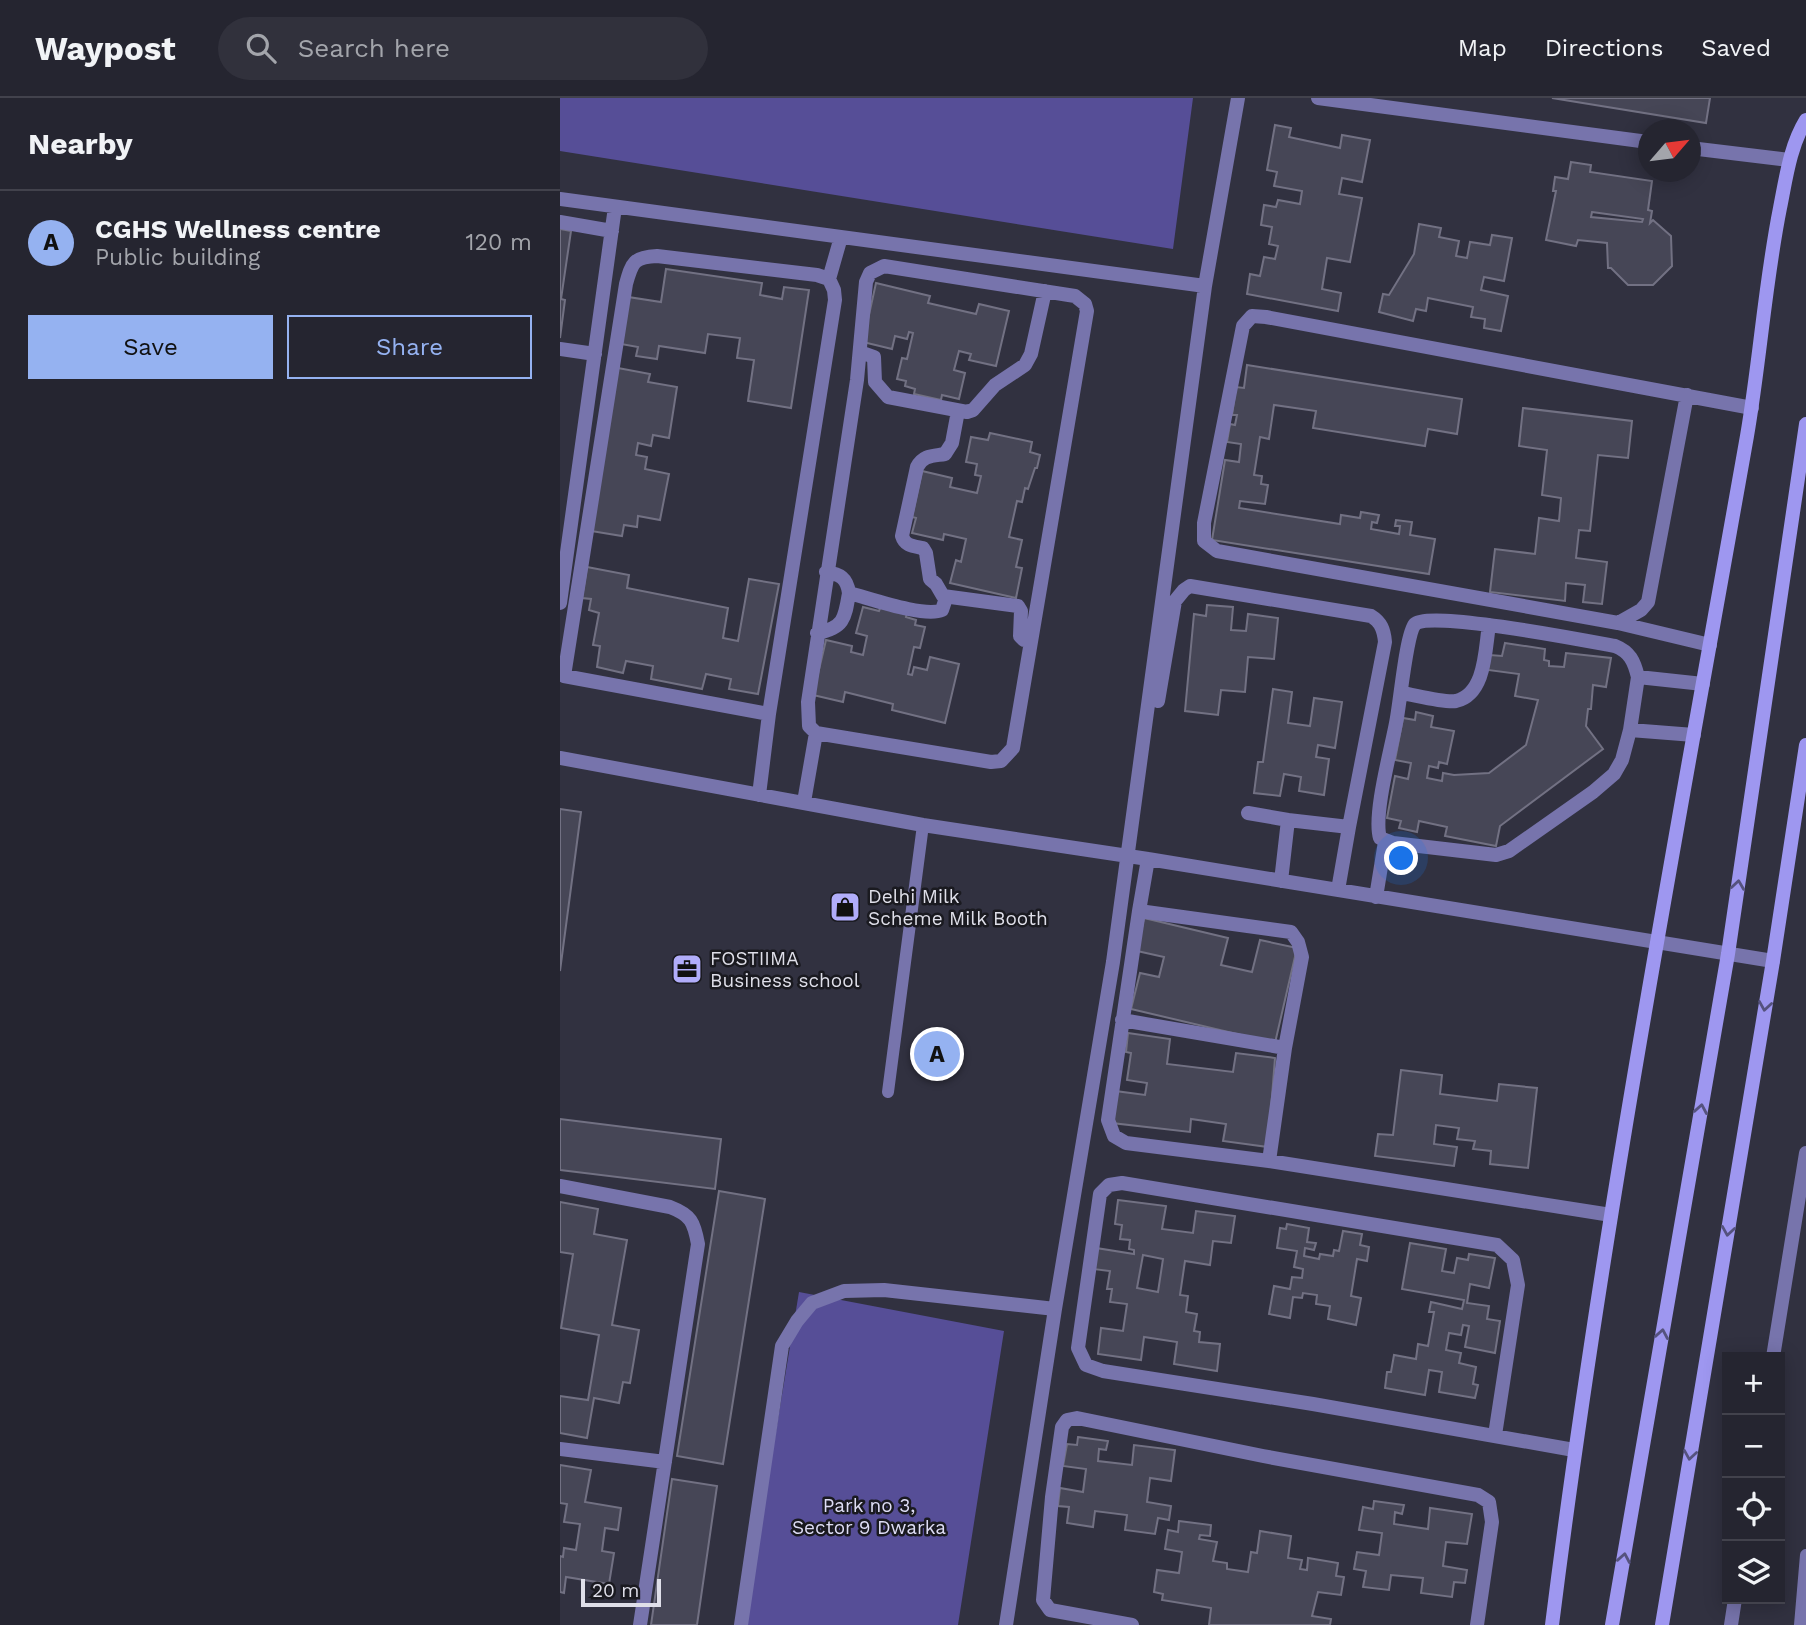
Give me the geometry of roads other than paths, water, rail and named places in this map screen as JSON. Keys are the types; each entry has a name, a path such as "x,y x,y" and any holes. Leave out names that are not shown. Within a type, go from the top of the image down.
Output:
{"main road":[{"path":"1552,1625 1574,1450 1611,1215 1656,941 1752,408 1774,237 1789,160 1806,120"},
{"path":"1612,1625 1728,954 1806,424"},
{"path":"1662,1625 1773,961 1806,745"}],"street":[{"path":"1006,1625 1113,962 1125,856 1205,286 1238,98"},
{"path":"1318,98 1638,141"},
{"path":"1701,149 1789,160"},
{"path":"560,199 1205,286"},
{"path":"560,603 615,206"},
{"path":"560,222 612,231"},
{"path":"759,795 769,714 835,300 829,279 841,237"},
{"path":"769,714 565,676 564,670 625,284 630,267 638,259 657,256 829,279"},
{"path":"884,267 1075,296 1085,304 1087,311 1013,748 1001,761 991,762 816,733 809,726 807,716 817,633 859,352 866,282 870,273 884,267"},
{"path":"859,352 874,357 875,382 888,397 958,411 973,410 995,385 1025,365 1031,354 1045,291"},
{"path":"1710,645 1618,623 1217,551 1209,547 1202,534 1243,326 1252,316 1752,408"},
{"path":"560,349 595,354"},
{"path":"1618,623 1641,610 1648,602 1687,395"},
{"path":"958,411 952,443 945,454 928,456 921,460 917,467 902,536 908,545 923,548 930,579 946,597 1018,606 1021,611 1020,636 1024,640 1031,640"},
{"path":"817,633 839,625 849,593 839,574 826,572"},
{"path":"1163,585 1184,590 1197,586 1371,616 1382,626 1384,642 1338,890"},
{"path":"1158,701 1175,601 1184,590"},
{"path":"849,593 935,613 942,610 946,597"},
{"path":"1431,619 1489,625 1615,646 1625,650 1639,677 1622,760 1614,774 1593,792 1509,851 1496,855 1385,842 1380,838 1378,822 1413,625 1431,619"},
{"path":"1402,693 1455,701 1469,695 1479,681 1489,625"},
{"path":"1639,677 1703,684"},
{"path":"1630,730 1693,735"},
{"path":"804,802 816,733"},
{"path":"560,758 923,825 1773,961"},
{"path":"1248,813 1349,827"},
{"path":"1281,881 1288,820"},
{"path":"1376,897 1385,842"},
{"path":"1148,859 1108,1120 1114,1136 1126,1143 1269,1161 1611,1215"},
{"path":"1139,911 1291,932 1298,942 1302,957 1284,1048 1269,1161"},
{"path":"1122,1020 1284,1048"},
{"path":"1774,1352 1806,1153"},
{"path":"1495,1435 1518,1285 1513,1260 1497,1245 1122,1183 1110,1185 1100,1194 1077,1348 1086,1365 1102,1371 1313,1404 1574,1450"},
{"path":"560,1186 670,1207 686,1213 695,1227 698,1244 640,1625"},
{"path":"741,1625 782,1346 812,1303 844,1291 884,1290 1055,1309"},
{"path":"1132,1625 1050,1610 1043,1600 1052,1497 1062,1427 1067,1420 1077,1418 1263,1456 1478,1494 1489,1502 1492,1522 1477,1625"},
{"path":"560,1449 665,1462"},
{"path":"1027,1491 1052,1497"},
{"path":"1731,1625 1734,1604"}],"lane":[{"path":"888,1092 923,825"},
{"path":"1800,1625 1806,1555"}],"place":[{"name":"Delhi Milk Scheme Milk Booth","path":"845,907"},
{"name":"FOSTIIMA Business school","path":"687,969"},
{"name":"CGHS Wellness centre","path":"937,1054"}],"park label":[{"name":"Park no 3, Sector 9 Dwarka","path":"869,1516"}]}
